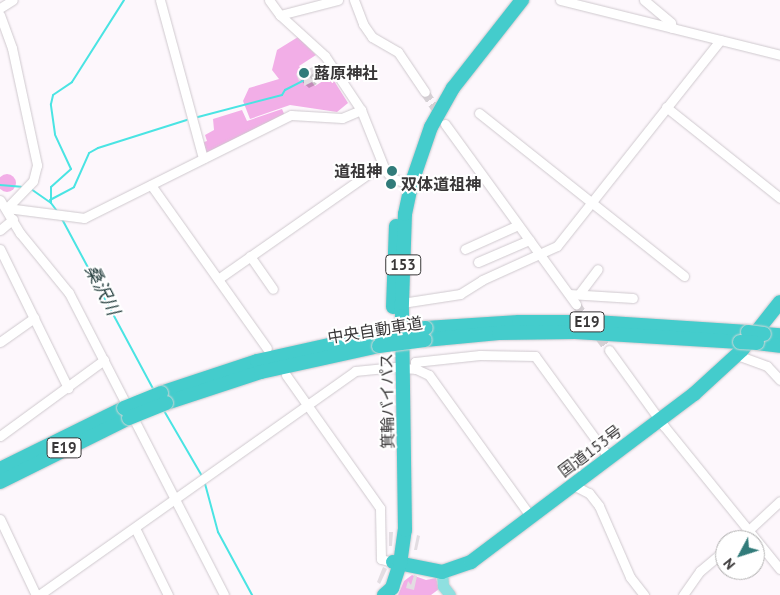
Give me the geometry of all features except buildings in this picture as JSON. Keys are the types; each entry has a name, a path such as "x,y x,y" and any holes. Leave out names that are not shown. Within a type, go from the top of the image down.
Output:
{"highway":[{"name":"箕輪バイパス","path":"405,368 393,252 403,182 424,121 444,86 510,0"},
{"name":"箕輪バイパス","path":"396,563 406,516 405,368 402,303 405,214 420,156 453,88 522,0"},
{"name":"国道153号","path":"396,563 442,572 471,562 660,420 741,343 780,302"},
{"name":"中央自動車道","path":"0,469 163,398 379,340 425,334 575,332 741,343 780,335"},
{"name":"中央自動車道","path":"760,338 780,346"},
{"name":"中央自動車道","path":"0,482 127,413"},
{"name":"153","path":"385,593 392,588 396,563"}],"main road":[{"path":"442,572 443,586 450,595"}],"street":[{"path":"0,8 13,0"},
{"path":"160,0 202,158"},
{"path":"269,0 280,15 325,56 361,110 382,164 392,178 403,182"},
{"path":"280,15 338,0"},
{"path":"354,0 363,24 372,38 398,52 425,92"},
{"path":"560,0 579,2 780,55"},
{"path":"644,0 671,23 672,28"},
{"path":"0,15 12,48 36,165 33,181 7,208"},
{"path":"402,303 460,294 482,280 557,246 720,40"},
{"path":"666,107 780,198"},
{"path":"7,208 64,217 84,218 291,115 342,118 361,110"},
{"path":"479,113 684,276"},
{"path":"445,124 576,304"},
{"path":"218,279 382,164"},
{"path":"151,185 267,348"},
{"path":"0,200 7,208 20,233 69,293 224,595"},
{"path":"0,230 13,219"},
{"path":"465,248 518,225"},
{"path":"478,262 529,240"},
{"path":"0,249 68,388"},
{"path":"250,256 273,289"},
{"path":"579,294 598,269"},
{"path":"569,294 633,298"},
{"path":"0,342 34,318"},
{"path":"741,343 780,380"},
{"path":"609,350 660,420 748,530"},
{"path":"405,368 415,362 480,355 535,356 609,458"},
{"path":"0,436 104,360"},
{"path":"0,519 38,595 135,528 355,370 405,368 429,375 531,517"},
{"path":"286,375 380,508 382,559 396,563"},
{"path":"573,485 589,493 599,506 630,577 644,595"},
{"path":"750,530 780,502"},
{"path":"135,528 168,595"},
{"path":"765,551 780,569"},
{"path":"683,595 700,571 715,558"}],"shaded area":[{"path":"298,37 316,55 299,66 315,86 331,76 348,103 337,112 290,105 250,119 243,101 249,88 279,79 272,70 277,50"},
{"path":"282,109 285,116 205,155 201,143 207,141 205,135 214,130 213,119 242,110 247,121"},
{"path":"7,174 13,177 16,183 13,189 7,192 1,189 -2,183 1,177"},
{"path":"412,575 426,580 436,578 439,589 431,595 398,595 404,581"}],"waterway":[{"name":"桑沢川","path":"57,211 51,203 51,187 71,169 55,134 51,104 53,95 72,82 124,0"},
{"path":"314,78 329,72"},
{"path":"198,117 282,95 285,90 303,81"},
{"path":"50,200 74,187 89,153 98,148 187,120"},
{"path":"0,185 21,187"},
{"path":"31,189 51,203"},
{"name":"桑沢川","path":"62,219 153,389"},
{"name":"桑沢川","path":"163,409 202,476"},
{"name":"桑沢川","path":"204,480 218,532 252,595"}],"tunnel":[{"path":"425,92 441,117"},
{"path":"576,304 609,350"}],"place":[{"name":"蕗原神社","path":"304,73"},
{"name":"道祖神","path":"392,171"},
{"name":"双体道祖神","path":"391,184"}]}
